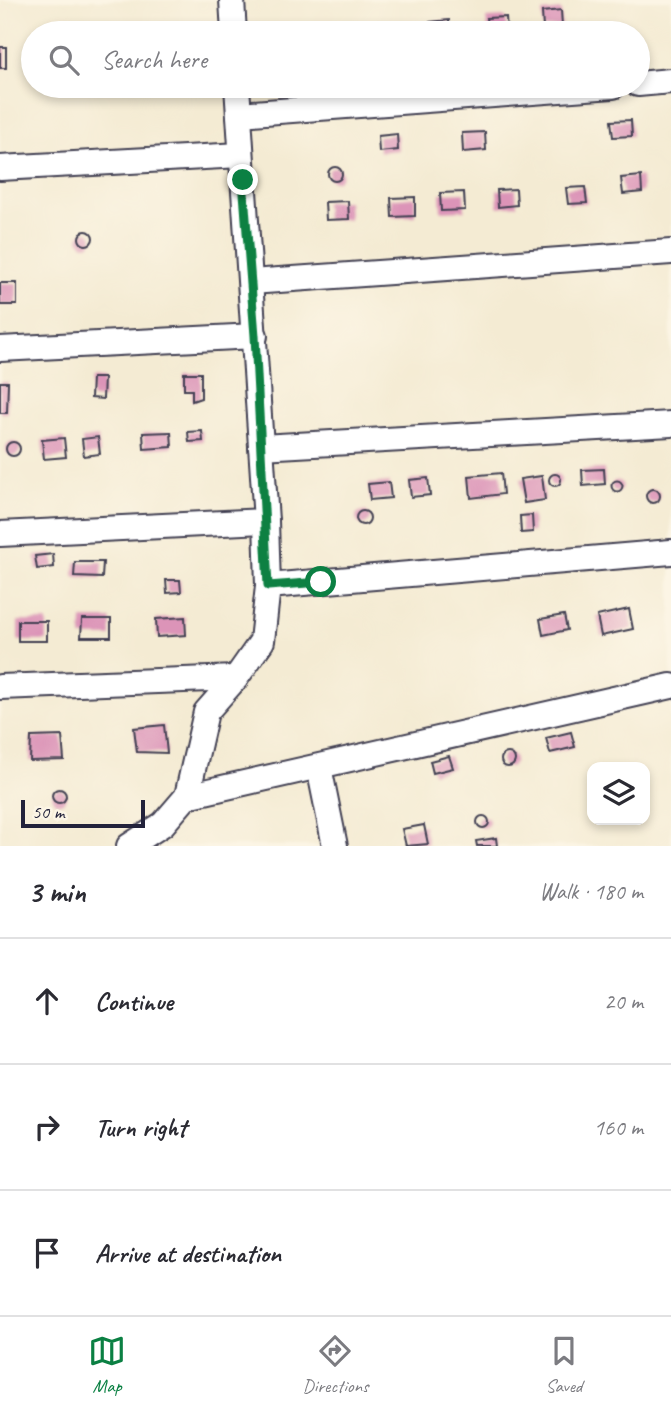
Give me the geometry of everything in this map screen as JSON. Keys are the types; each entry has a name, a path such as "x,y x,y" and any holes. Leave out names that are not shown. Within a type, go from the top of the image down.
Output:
{"street":[{"path":"232,0 233,21"},
{"path":"650,83 671,81"},
{"path":"129,846 163,824 187,796 206,712 236,678 262,641 268,586 266,521 238,98"},
{"path":"239,114 452,98"},
{"path":"0,168 241,155"},
{"path":"251,282 671,252"},
{"path":"0,349 255,336"},
{"path":"261,447 671,424"},
{"path":"0,534 266,521"},
{"path":"268,586 671,552"},
{"path":"0,688 236,678"},
{"path":"187,796 671,686"},
{"path":"319,767 335,846"}],"building":[{"path":"561,10 562,21 543,21 542,12"},
{"path":"506,17 506,21 486,21 486,18"},
{"path":"0,47 6,47 6,68 0,68"},
{"path":"631,120 632,136 613,137 611,121"},
{"path":"485,132 486,150 463,152 462,133"},
{"path":"397,134 398,150 379,152 378,136"},
{"path":"335,167 340,169 340,179 335,181 330,179 328,174 330,169"},
{"path":"641,176 642,192 623,194 621,178"},
{"path":"585,187 587,203 568,204 566,188"},
{"path":"516,189 517,205 498,207 497,190"},
{"path":"464,192 465,210 441,211 440,193"},
{"path":"415,197 415,216 392,217 391,198"},
{"path":"348,201 349,219 326,220 325,202"},
{"path":"86,231 91,233 91,243 86,245 81,243 79,238 81,233"},
{"path":"0,283 17,283 17,305 0,305"},
{"path":"184,373 201,373 201,398 192,401 192,390 184,390"},
{"path":"92,378 104,378 103,399 91,398"},
{"path":"0,382 8,382 7,413 0,413"},
{"path":"202,431 203,441 189,442 188,432"},
{"path":"171,432 172,447 144,449 143,433"},
{"path":"98,437 100,454 84,456 82,439"},
{"path":"64,438 66,457 44,459 42,440"},
{"path":"10,442 16,442 20,449 16,456 10,456 6,452 6,446"},
{"path":"604,469 605,484 583,486 582,470"},
{"path":"501,473 503,494 471,498 469,476"},
{"path":"550,475 560,475 560,485 550,485"},
{"path":"542,476 545,500 524,503 520,479"},
{"path":"428,478 430,495 411,497 409,480"},
{"path":"617,480 623,486 617,492 611,486"},
{"path":"389,482 391,498 370,500 368,484"},
{"path":"653,489 658,491 658,501 653,503 648,501 646,496 648,491"},
{"path":"360,511 366,511 370,518 366,525 360,525 356,521 356,515"},
{"path":"532,515 533,532 521,533 520,516"},
{"path":"53,554 54,567 37,569 35,556"},
{"path":"75,562 103,562 102,578 74,577"},
{"path":"166,580 180,580 181,592 167,593"},
{"path":"629,609 633,629 601,636 597,616"},
{"path":"564,615 567,630 543,635 540,619"},
{"path":"185,617 186,635 157,637 156,619"},
{"path":"82,619 111,619 111,637 81,637"},
{"path":"18,621 47,621 47,641 18,641"},
{"path":"164,725 167,753 137,752 134,728"},
{"path":"571,732 575,747 550,753 546,738"},
{"path":"62,736 64,760 30,761 31,737"},
{"path":"505,753 511,753 515,760 511,767 505,767 501,763 501,757"},
{"path":"449,756 453,768 433,773 430,761"},
{"path":"59,789 64,791 64,801 59,803 54,801 52,796 54,791"},
{"path":"483,816 489,822 483,828 477,822"},
{"path":"424,825 428,844 406,846 402,829"},
{"path":"496,838 497,846 477,846 476,841"}],"route":[{"path":"243,180 255,336 268,586 321,582"}]}
